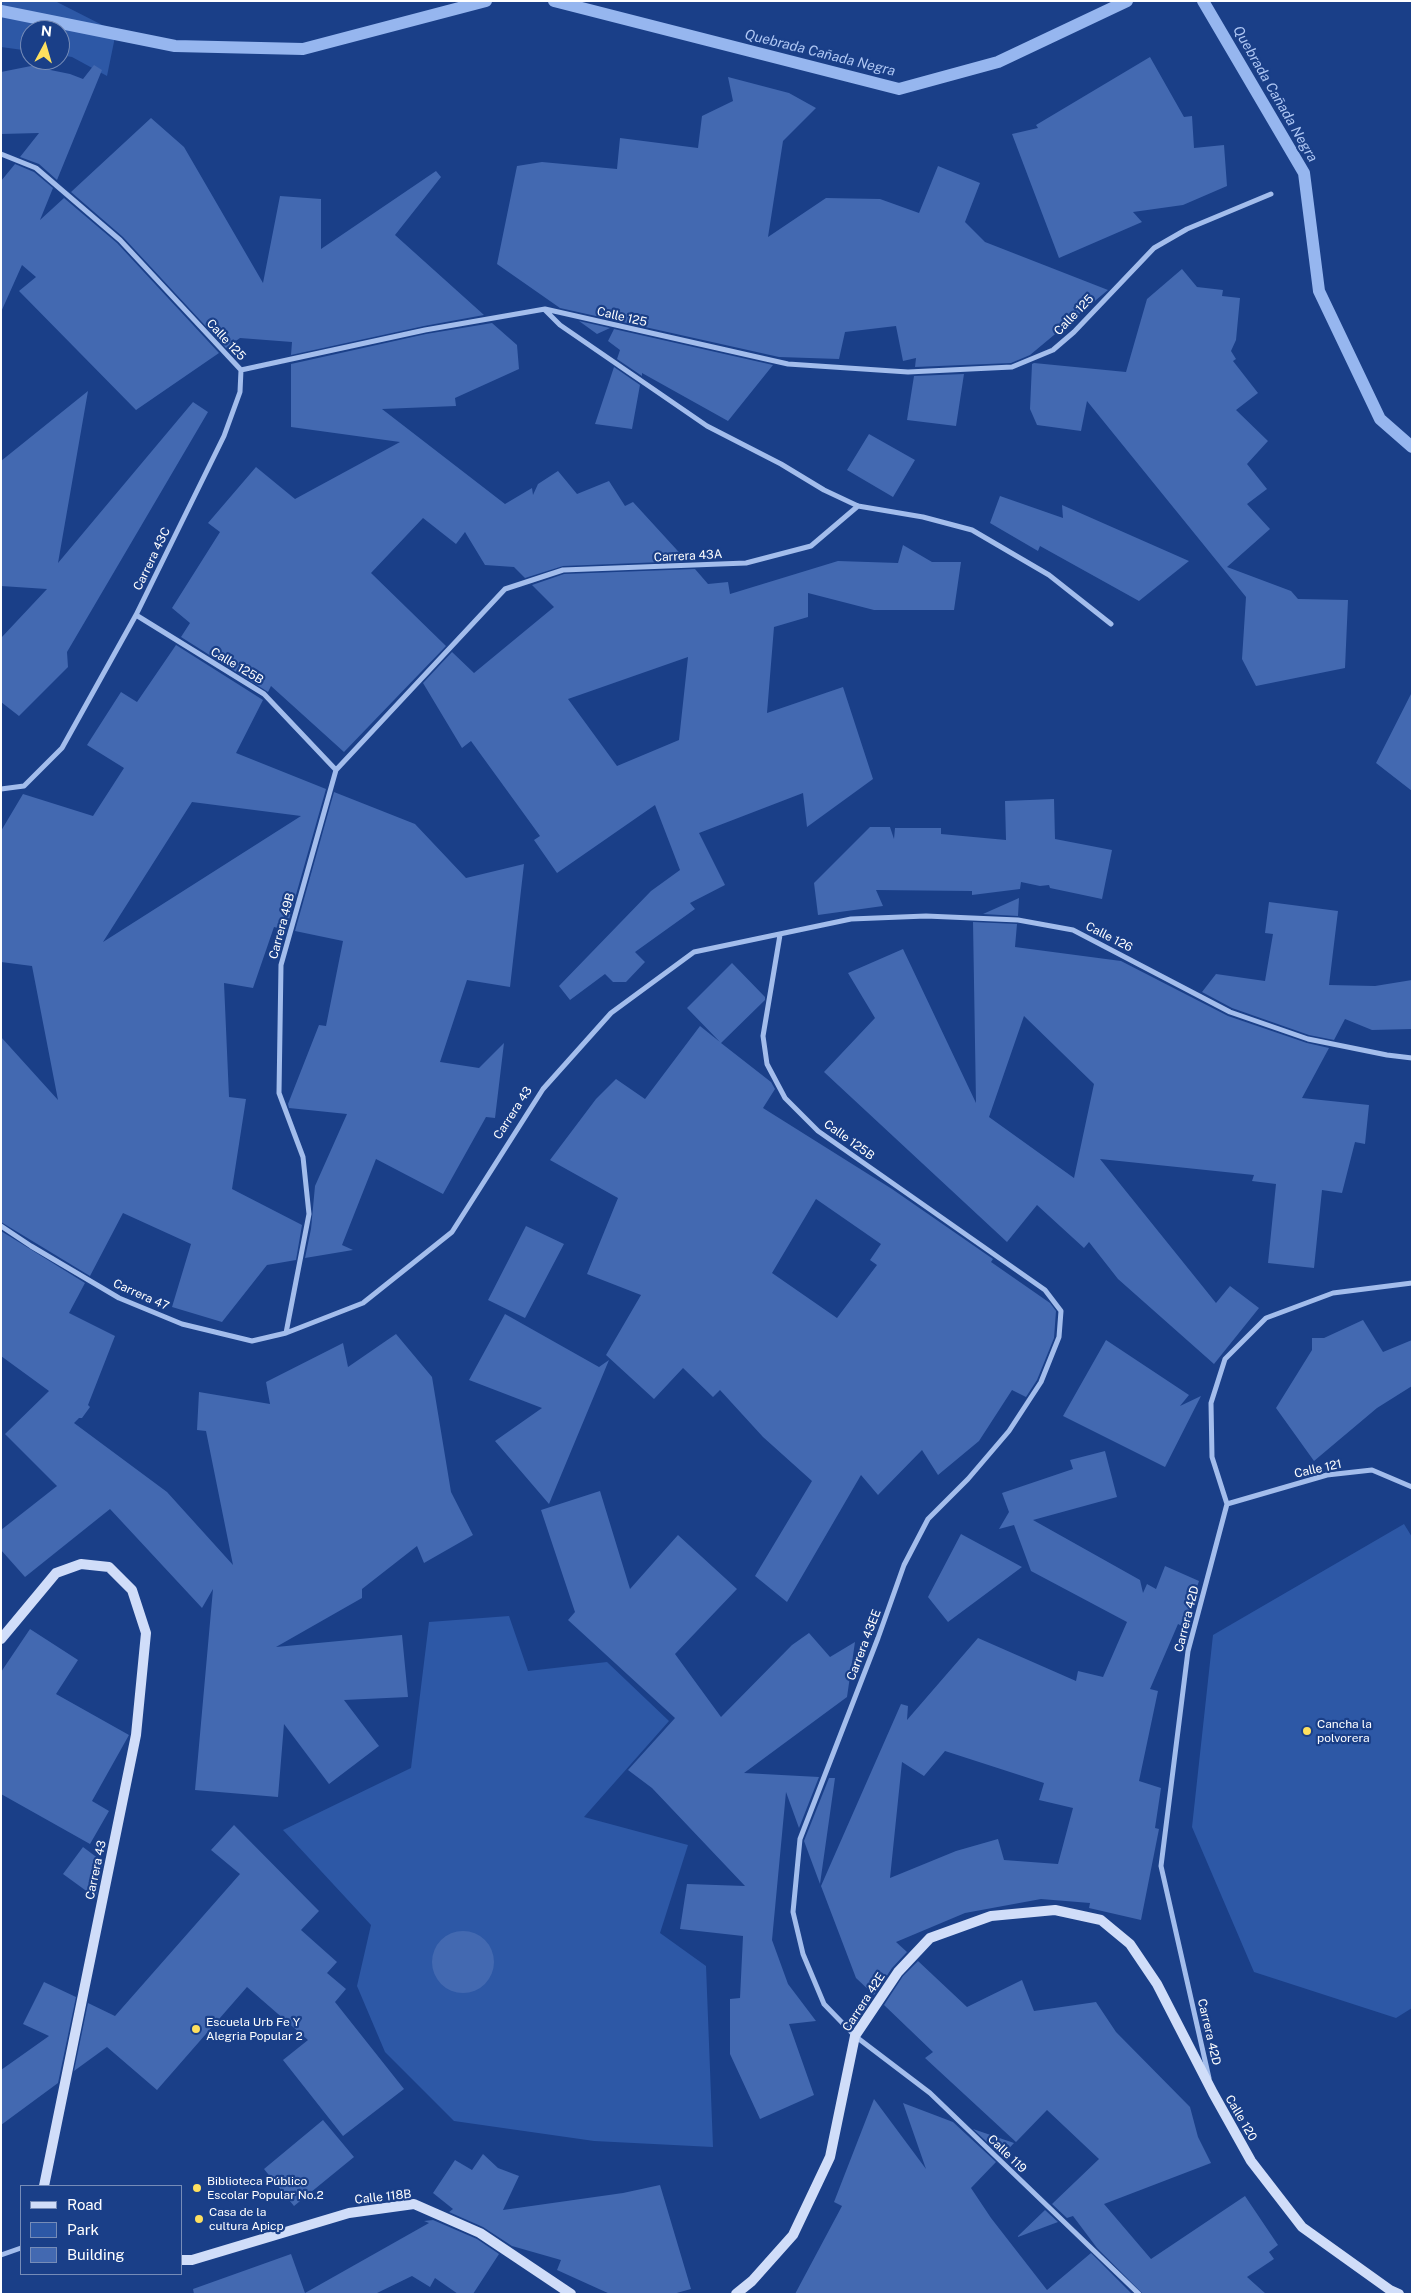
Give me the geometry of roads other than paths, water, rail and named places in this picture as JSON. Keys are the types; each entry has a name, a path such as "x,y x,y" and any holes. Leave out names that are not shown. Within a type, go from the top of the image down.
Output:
{"street":[{"name":"Calle 125","path":"1,154 36,168 120,240 240,370 425,330 545,309 788,364 908,372 1012,366 1053,350 1074,332 1154,248 1187,229 1271,194"},
{"path":"545,309 560,325 707,426 858,506 923,517 972,530 1049,575 1111,624"},
{"name":"Carrera 43C","path":"1,790 24,786 62,748 136,616 224,436 240,392 240,370"},
{"name":"Carrera 43A","path":"505,589 563,570 668,567 746,562 811,546 858,506"},
{"name":"Carrera 49B","path":"286,1333 309,1214 303,1157 279,1094 282,965 336,770 505,589"},
{"name":"Calle 125B","path":"136,616 264,694 336,770"},
{"name":"Calle 126","path":"780,935 851,919 926,916 1018,920 1073,930 1230,1012 1308,1039 1387,1055 1412,1058"},
{"name":"Calle 125B","path":"780,935 763,1036 767,1064 785,1098 818,1131 1045,1290"},
{"name":"Carrera 43","path":"286,1333 363,1304 452,1232 543,1089 611,1013 694,952 780,935"},
{"name":"Carrera 47","path":"1,1226 119,1298 182,1324 252,1341 286,1333"},
{"path":"1227,1504 1212,1458 1211,1412 1211,1403 1225,1359 1266,1318 1333,1293 1412,1283"},
{"name":"Carrera 43EE","path":"855,2036 824,2004 803,1954 793,1912 800,1839 878,1638 904,1565 928,1518 968,1479 1008,1431 1041,1382 1059,1337 1061,1311 1045,1290"},
{"name":"Calle 121","path":"1227,1504 1327,1475 1372,1470 1412,1487"},
{"name":"Carrera 42D","path":"1213,2093 1161,1866 1188,1651 1227,1504"},
{"name":"Carrera 43","path":"1,1639 56,1573 81,1564 109,1567 132,1590 146,1633 136,1735 44,2185"},
{"name":"Carrera 42E","path":"736,2294 752,2281 793,2235 830,2157 855,2036 898,1972 930,1938 991,1916 1055,1910 1100,1920"},
{"name":"Calle 120","path":"1100,1920 1130,1944 1156,1984 1251,2161 1302,2227 1390,2290 1399,2294"},
{"name":"Calle 119","path":"855,2036 930,2093 1139,2294"},
{"name":"Calle 118B","path":"182,2260 192,2260 349,2214 414,2204 480,2233 571,2294"},
{"path":"1,2255 20,2248"}],"waterway":[{"name":"Quebrada Cañada Negra","path":"1,11 175,46 303,49 486,1"},
{"name":"Quebrada Cañada Negra","path":"554,1 899,89 998,62 1127,1"},
{"name":"Quebrada Cañada Negra","path":"1203,1 1304,173 1319,291 1380,419 1412,447"}],"place":[{"name":"Cancha la polvorera","path":"1307,1731"},
{"name":"Escuela Urb Fe Y Alegria Popular 2","path":"196,2029"},
{"name":"Biblioteca Público Escolar Popular No.2","path":"197,2188"},
{"name":"Casa de la cultura Apicp","path":"199,2219"}]}
